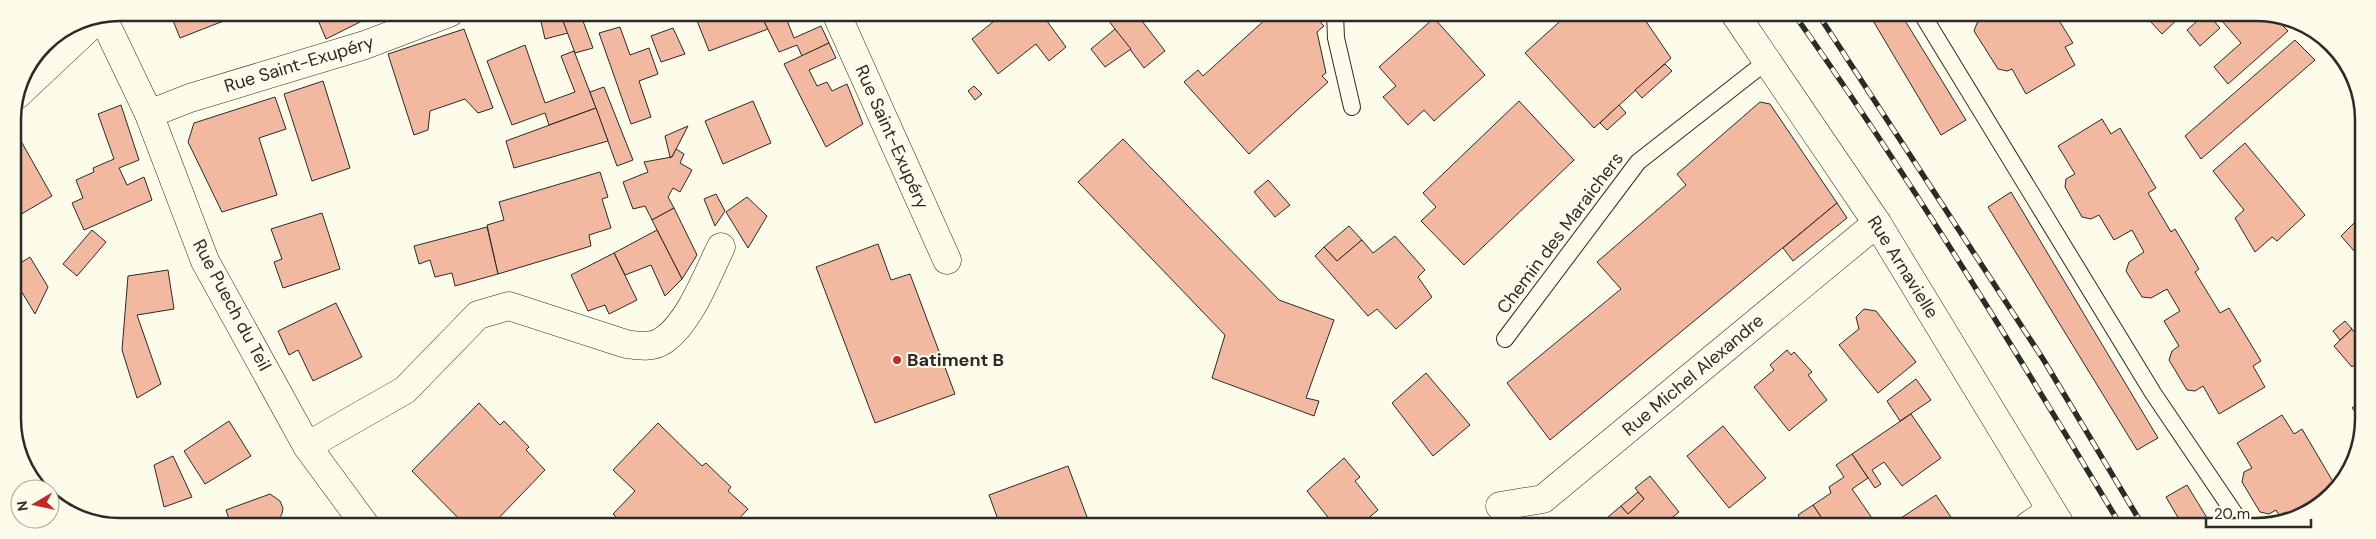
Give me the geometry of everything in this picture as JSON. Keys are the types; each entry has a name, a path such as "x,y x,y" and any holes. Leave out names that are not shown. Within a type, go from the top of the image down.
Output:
{"street":[{"name":"Rue Saint-Exupéry","path":"149,114 190,98 365,45 428,21"},
{"name":"Rue Saint-Exupéry","path":"840,21 947,260"},
{"name":"Rue Arnavielle","path":"1740,21 1877,223 2056,518"},
{"name":"Rue Puech du Teil","path":"104,23 149,114 205,261 307,446 360,518"},
{"path":"29,83 89,27"},
{"name":"Rue Michel Alexandre","path":"1500,506 1543,499 1877,223"},
{"path":"307,446 404,390 478,315 509,306 626,344 644,347 663,341 682,323 721,247"}],"lane":[{"path":"1335,21 1336,38 1352,106"},
{"path":"1926,21 2153,393 2238,518"},
{"name":"Chemin des Maraichers","path":"1505,340 1638,162 1767,60"}],"building":[{"path":"173,21 224,21 180,38"},
{"path":"318,21 362,21 326,39"},
{"path":"541,21 563,21 568,33 545,39"},
{"path":"563,21 583,21 593,48 575,53"},
{"path":"697,21 764,21 768,29 709,51"},
{"path":"764,21 787,21 794,38 821,26 829,43 802,56 797,45 779,52"},
{"path":"994,21 1047,21 1066,47 1049,61 1036,44 998,74 972,39"},
{"path":"1109,21 1142,21 1165,51 1144,68"},
{"path":"1264,21 1319,21 1324,26 1317,32 1326,73 1322,76 1328,82 1249,154 1184,82 1198,70 1203,76"},
{"path":"1431,21 1437,21 1485,75 1434,121 1424,110 1408,125 1383,97 1396,86 1379,67"},
{"path":"1560,21 1646,21 1671,58 1594,128 1525,53"},
{"path":"1873,21 1905,21 1966,120 1941,135"},
{"path":"1980,21 2059,21 2073,43 2065,47 2075,65 2026,94 2012,69 2007,71 1998,69 1974,31"},
{"path":"2150,21 2176,21 2162,34"},
{"path":"2197,21 2214,21 2220,28 2200,46 2187,30"},
{"path":"2222,21 2262,21 2282,26 2288,31 2228,84 2214,67 2241,43"},
{"path":"620,27 630,55 649,48 658,74 639,81 651,117 631,124 599,33"},
{"path":"673,28 685,54 661,62 651,36"},
{"path":"464,29 493,108 478,113 465,99 430,111 428,130 414,135 388,54"},
{"path":"1115,29 1131,49 1105,67 1091,49"},
{"path":"2295,40 2315,60 2201,159 2185,136"},
{"path":"829,43 836,58 809,70 817,86 827,82 832,91 847,84 863,124 826,147 784,64"},
{"path":"525,45 545,103 575,92 561,56 574,51 596,108 549,125 545,113 512,125 487,61"},
{"path":"1665,64 1672,71 1642,98 1635,90"},
{"path":"323,81 350,168 312,181 284,94"},
{"path":"974,86 982,94 975,100 968,91"},
{"path":"604,87 633,160 617,166 590,92"},
{"path":"275,97 286,129 259,138 277,195 222,212 188,142 194,123"},
{"path":"753,101 771,143 723,164 705,121"},
{"path":"1519,101 1574,160 1464,265 1421,221 1436,207 1423,193"},
{"path":"1760,102 1770,104 1837,203 1550,440 1507,383 1621,289 1597,262 1686,185 1677,174"},
{"path":"121,105 139,160 119,168 127,185 144,177 152,200 84,230 72,203 83,198 76,180 94,172 93,168 114,159 98,114"},
{"path":"1619,105 1626,113 1607,130 1600,123"},
{"path":"596,108 608,141 514,168 506,141"},
{"path":"2102,119 2111,134 2120,128 2156,188 2148,193 2171,232 2175,229 2199,269 2195,272 2220,313 2229,308 2261,361 2253,366 2265,387 2219,414 2203,386 2195,391 2187,390 2169,360 2172,351 2179,346 2164,321 2180,311 2167,289 2151,298 2142,297 2126,271 2129,262 2144,252 2132,230 2114,240 2099,215 2091,219 2082,217 2065,187 2066,179 2075,174 2058,146"},
{"path":"688,126 672,157 670,157 665,136"},
{"path":"1123,139 1279,300 1334,320 1306,398 1319,401 1314,416 1212,378 1225,335 1078,182"},
{"path":"21,141 52,196 21,214"},
{"path":"2245,143 2305,215 2277,241 2272,237 2255,252 2235,218 2244,210 2213,171"},
{"path":"676,149 684,154 680,163 692,170 680,192 673,188 668,197 674,208 652,220 645,206 633,209 623,182 648,172 644,162 672,157"},
{"path":"600,172 608,197 602,199 611,228 589,235 591,246 498,274 487,225 504,220 499,202"},
{"path":"1268,180 1290,205 1275,217 1254,192"},
{"path":"2011,192 2158,438 2137,450 1988,207"},
{"path":"716,194 725,211 715,226 704,199"},
{"path":"747,197 767,216 748,248 726,212"},
{"path":"1837,203 1847,218 1793,261 1783,248"},
{"path":"674,208 697,255 682,279 652,220"},
{"path":"322,213 340,269 283,288 274,262 282,259 271,229"},
{"path":"2355,222 2355,252 2341,236"},
{"path":"1349,226 1362,240 1337,261 1324,247"},
{"path":"487,227 498,274 455,286 452,273 435,277 430,260 419,264 414,246"},
{"path":"92,230 106,242 77,276 63,264"},
{"path":"657,230 682,279 665,296 651,265 625,275 614,253"},
{"path":"1395,236 1425,270 1418,277 1432,297 1396,329 1377,309 1368,316 1315,256 1324,247 1337,261 1362,240 1373,253"},
{"name":"Batiment B","path":"878,244 891,280 910,274 955,394 875,423 816,267"},
{"path":"614,253 637,300 609,314 605,305 588,311 571,275"},
{"path":"30,257 48,287 35,314 21,291 21,263"},
{"path":"168,270 174,309 137,315 161,384 137,398 122,350 128,276"},
{"path":"336,303 362,357 313,381 298,350 289,355 278,331"},
{"path":"1864,309 1876,311 1916,362 1878,393 1839,345 1859,329 1856,317"},
{"path":"2345,321 2352,329 2340,340 2333,331"},
{"path":"2352,329 2355,333 2355,364 2352,367 2334,346"},
{"path":"1787,350 1791,355 1794,352 1812,372 1808,375 1827,400 1789,431 1754,387 1774,370 1770,365"},
{"path":"1426,373 1470,425 1433,456 1392,403"},
{"path":"1916,379 1931,400 1900,421 1887,401"},
{"path":"479,403 500,425 504,421 529,447 526,450 545,470 499,518 458,518 412,471"},
{"path":"1911,414 1941,458 1902,486 1884,462 1872,470 1881,484 1875,488 1852,454"},
{"path":"2282,415 2294,434 2302,429 2333,481 2311,501 2293,510 2279,515 2276,510 2269,514 2260,512 2242,482 2244,472 2252,468 2237,443"},
{"path":"229,421 251,456 205,484 184,451"},
{"path":"658,423 702,466 706,463 731,487 728,491 748,509 740,518 617,518 613,514 635,491 613,470"},
{"path":"1723,426 1766,478 1729,508 1687,456"},
{"path":"1852,454 1868,478 1852,489 1872,518 1822,518 1813,505 1831,493 1829,487 1844,477 1836,465"},
{"path":"173,456 192,497 164,507 154,465"},
{"path":"1344,458 1360,477 1355,481 1378,510 1368,518 1329,518 1307,491"},
{"path":"1068,466 1087,518 997,518 989,495"},
{"path":"1650,476 1679,512 1672,518 1609,518 1621,506 1628,514 1644,499 1635,488"},
{"path":"2187,485 2207,518 2178,518 2166,497"},
{"path":"1638,492 1644,499 1628,514 1621,506"},
{"path":"270,494 280,501 283,508 279,518 229,518 226,510"},
{"path":"1936,495 1952,518 1901,518"},
{"path":"1813,505 1822,518 1800,518 1798,515"}],"railway":[{"path":"1799,21 1880,139 2003,331 2116,518"},
{"path":"1823,21 2043,359 2138,518"}],"place":[{"name":"Batiment B","path":"897,360"}]}
